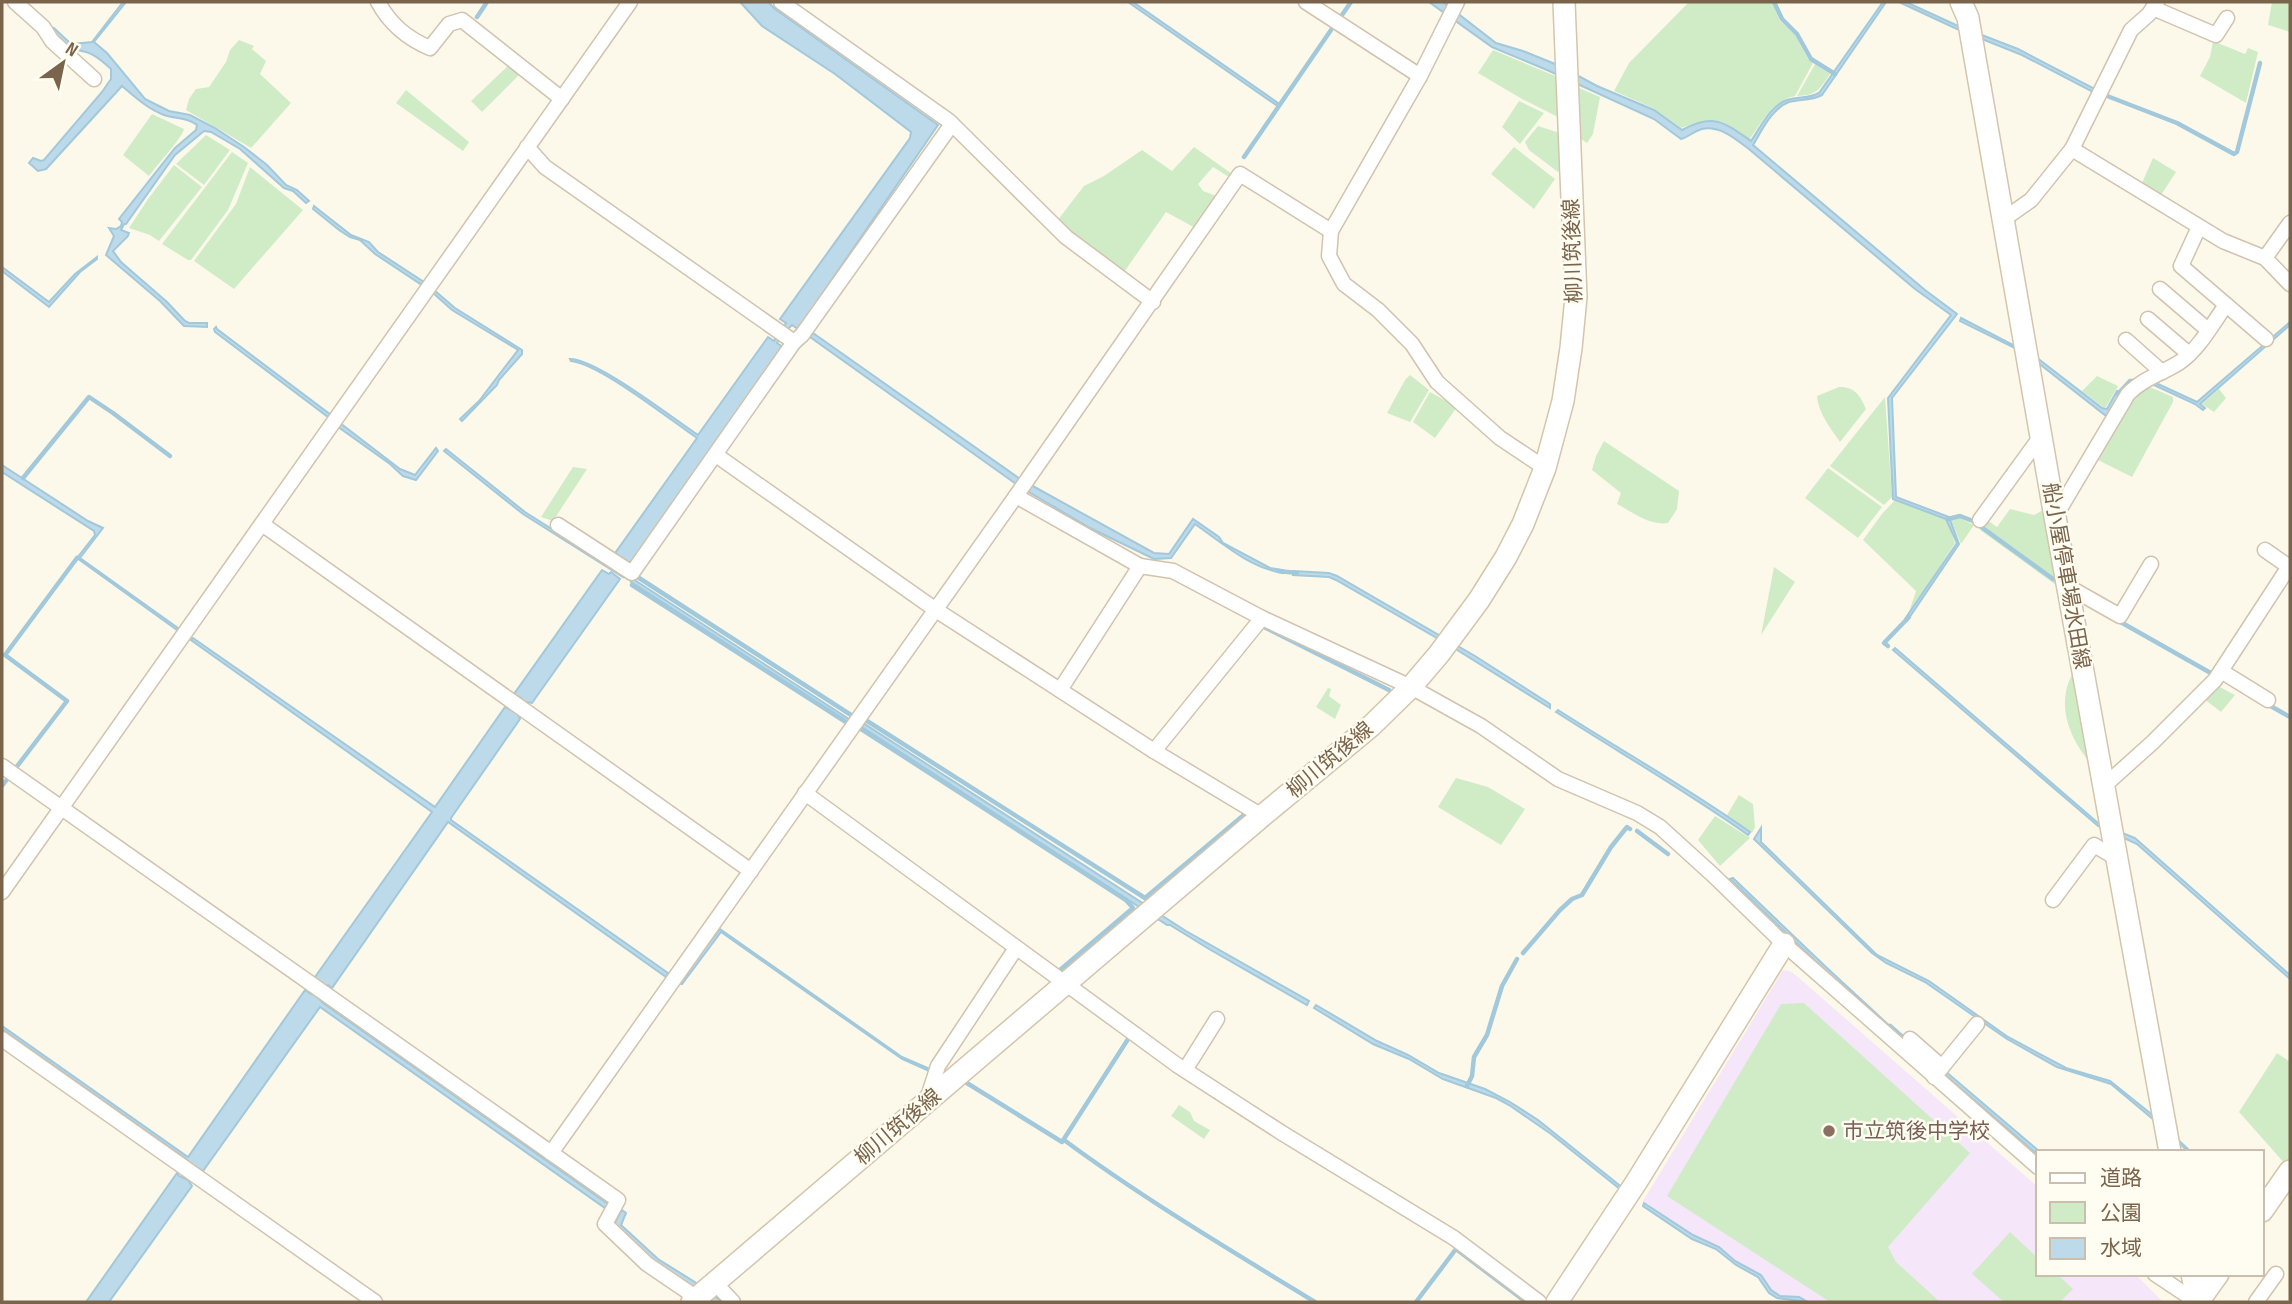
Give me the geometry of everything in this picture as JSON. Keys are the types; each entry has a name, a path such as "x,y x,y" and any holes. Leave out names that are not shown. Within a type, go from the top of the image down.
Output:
{"main road":[{"name":"柳川筑後線","path":"694,1300 1371,726 1411,687 1479,600 1523,524 1545,468 1563,401 1571,348 1576,297 1564,2"},
{"name":"船小屋停車場水田線","path":"1961,2 1968,18 2067,586 2170,1150"},
{"path":"1557,1302 1637,1181 1784,944"},
{"path":"2264,1208 2290,1171"},
{"path":"2192,1276 2198,1302"},
{"path":"2198,1302 2217,1276"}],"street":[{"path":"15,2 43,27 52,41 94,79"},
{"path":"377,2 400,31 415,42 430,48 449,24 462,20 562,99"},
{"path":"2,892 630,2"},
{"path":"781,2 952,124 1066,237 1153,302"},
{"path":"1306,2 1420,76"},
{"path":"2004,219 2031,200 2071,149 2131,30 2155,5 2216,35 2227,18"},
{"path":"1454,9 1420,76 1331,231 1329,256 1344,284 1378,310 1412,344 1437,382 1500,438 1545,468"},
{"path":"558,525 632,573 794,342 802,335 952,124"},
{"path":"527,146 545,167 794,342"},
{"path":"2071,149 2223,241 2264,258 2290,284"},
{"path":"551,1153 1153,302 1240,174 1331,231"},
{"path":"2264,258 2290,223"},
{"path":"2199,227 2180,266 2266,339"},
{"path":"2160,289 2208,330"},
{"path":"2055,517 2128,394 2135,387 2182,361 2226,305"},
{"path":"2148,319 2189,354"},
{"path":"2126,340 2162,372"},
{"path":"1980,520 2041,436"},
{"path":"716,454 936,610 1154,751 1262,816"},
{"path":"1016,496 1140,566 1173,571 1262,618 1411,687 1481,726 1558,779 1637,813 1660,827 1784,944 1938,1072 2036,1165"},
{"path":"262,524 751,871"},
{"path":"2104,786 2215,680 2289,566 2265,550"},
{"path":"2067,586 2120,615 2151,564"},
{"path":"1060,690 1140,566"},
{"path":"1154,751 1262,618"},
{"path":"2221,671 2268,700"},
{"path":"2,766 618,1200 605,1224 647,1264 694,1300"},
{"path":"805,793 1185,1070 1454,1238 1539,1302"},
{"path":"2053,900 2094,845 2116,858"},
{"path":"926,1103 938,1066 1016,948"},
{"path":"1185,1070 1217,1019"},
{"path":"1938,1072 1977,1024"},
{"path":"2,1039 374,1302"},
{"path":"1910,1039 1938,1072"},
{"path":"2256,1302 2276,1274"},
{"path":"2158,1276 2198,1302"},
{"path":"715,1283 733,1302"}],"shaded area":[{"name":"市立筑後中学校","path":"1783,970 1790,971 2036,1185 2036,1276 2137,1276 2163,1302 1809,1302 1799,1297 1781,1296 1771,1290 1761,1275 1643,1201"}],"green space":[{"path":"1689,2 1772,2 1780,21 1795,35 1813,63 1795,96 1774,107 1749,140 1717,121 1710,120 1681,128 1653,108 1614,91 1629,63"},
{"path":"2272,2 2290,2 2290,32 2268,25"},
{"path":"239,40 254,46 252,49 266,61 260,74 291,103 251,148 186,110 196,89 209,87 226,62 230,50"},
{"path":"2213,41 2245,54 2248,48 2258,52 2246,103 2200,76 2210,57"},
{"path":"1493,50 1560,78 1558,117 1478,73"},
{"path":"511,63 522,72 482,112 471,101"},
{"path":"1815,64 1830,74 1817,91 1797,96"},
{"path":"1579,88 1600,97 1593,134 1587,143 1581,139"},
{"path":"406,90 469,142 463,151 396,103"},
{"path":"1519,101 1544,113 1520,144 1502,127"},
{"path":"152,114 184,129 149,176 123,155"},
{"path":"1538,126 1560,133 1563,165 1558,172 1529,150 1525,142"},
{"path":"206,135 230,150 204,185 176,164"},
{"path":"1194,147 1235,176 1232,179 1213,167 1198,184 1203,191 1219,197 1197,229 1166,212 1122,275 1057,221 1084,186 1142,150 1172,171"},
{"path":"1514,147 1555,179 1534,209 1491,174"},
{"path":"232,152 248,163 228,210 191,260 188,260 162,244"},
{"path":"2153,158 2176,172 2161,195 2142,183"},
{"path":"174,165 202,187 159,241 129,228"},
{"path":"250,167 303,210 234,289 194,261 236,204"},
{"path":"1410,375 1429,390 1410,422 1387,413"},
{"path":"2097,376 2118,386 2106,407 2082,391"},
{"path":"1839,387 1849,388 1856,393 1866,409 1840,442 1822,415 1817,396"},
{"path":"2146,387 2173,397 2173,402 2132,477 2096,459 2135,395"},
{"path":"2219,389 2226,398 2214,412 2202,404"},
{"path":"1430,392 1457,407 1435,438 1413,422"},
{"path":"1885,397 1892,497 1884,505 1830,466"},
{"path":"1604,441 1679,491 1677,509 1668,523 1648,520 1617,504 1621,493 1592,470"},
{"path":"573,467 587,469 553,521 541,517"},
{"path":"1828,468 1882,507 1858,538 1805,498"},
{"path":"1895,500 1947,520 1955,543 1908,615 1916,591 1863,540"},
{"path":"2010,509 2034,515 2043,510 2056,585 1980,530 1987,520 1997,527"},
{"path":"1960,518 1974,525 1961,544 1951,520"},
{"path":"1774,567 1795,582 1761,635"},
{"path":"2073,673 2088,760 2070,730 2065,707 2065,695"},
{"path":"2218,686 2235,695 2221,712 2204,699"},
{"path":"1328,688 1331,689 1329,696 1341,705 1335,719 1316,707"},
{"path":"1456,778 1488,787 1525,809 1501,845 1438,807"},
{"path":"1739,795 1753,804 1755,827 1752,833 1727,815"},
{"path":"1715,816 1750,838 1720,866 1698,840"},
{"name":"市立筑後中学校","path":"1804,1003 1970,1153 1888,1247 1896,1262 1940,1302 1830,1302 1667,1196 1781,1004"},
{"path":"2277,1053 2290,1062 2290,1158 2286,1165 2239,1112"},
{"path":"1179,1105 1190,1112 1194,1121 1210,1130 1204,1139 1171,1116"},
{"path":"2010,1232 2036,1256 2036,1276 2059,1276 2073,1289 2060,1302 2004,1302 1972,1274"}],"water":[{"path":"123,2 126,2 94,42 107,53 145,99 169,111 190,115 215,128 244,147 286,185 297,190 309,201 306,203 293,191 284,188 240,149 211,132 204,131 175,155 124,224 121,230 129,233 128,236 113,251 121,262 185,321 207,323 207,327 184,326 160,301 106,255 114,236 109,228 116,229 121,226 119,219 175,148 196,130 197,125 158,112 122,86 46,169 38,171 29,163 33,158 44,160 111,79 111,69 102,61 87,52 70,50 50,31 54,28 71,44 92,42"},
{"path":"740,2 768,2 938,125 798,329 792,325 788,329 784,326 786,323 780,319 910,138 911,132 835,74 762,26"},
{"path":"1128,2 1133,2 1278,103 1276,105"},
{"path":"1429,2 1443,2 1496,43 1560,66 1597,86 1654,110 1682,130 1702,122 1718,122 1751,141 1766,118 1781,103 1819,93 1883,2 1886,2 1822,95 1789,102 1777,109 1753,145 1957,314 1892,398 1896,497 1949,517 1959,544 1907,621 1905,619 1957,543 1946,519 1893,499 1888,398 1951,315 1915,289 1728,134 1709,128 1681,139 1654,119 1492,47"},
{"path":"1899,2 1906,2 2018,49 2095,89 2093,92 2022,55"},
{"path":"314,206 351,235 369,242 378,252 424,282 422,285 375,254 360,240 339,230 313,209"},
{"path":"97,257 49,307 2,271 2,267 49,302 75,274"},
{"path":"434,290 455,308 522,350 522,354 497,385 462,421 460,419 479,401 518,350 452,310 433,293"},
{"path":"1961,318 2036,357 2102,408 2107,409 2117,391 2121,392 2106,416 2037,362 1960,321"},
{"path":"2290,322 2290,325 2200,404 2205,408 2203,410 2154,385 2154,382 2197,402"},
{"path":"216,327 331,415 328,417 215,332"},
{"path":"813,333 1020,479 1016,484 810,337"},
{"path":"768,337 774,341 776,338 779,340 777,343 781,346 780,350 629,565 613,556 697,438 616,382 570,359 598,368 698,435"},
{"path":"340,423 400,469 415,475 436,448 438,451 416,480 403,476 337,426"},
{"path":"446,449 525,512 624,575 623,577 523,514 444,451"},
{"path":"2,465 103,528 80,558 178,628 177,630 77,558 95,535 94,531 2,472"},
{"path":"1031,485 1154,553 1169,554 1193,519 1219,537 1223,543 1270,568 1283,570 1283,573 1248,560 1195,524 1171,558 1154,559 1090,528 1027,491"},
{"path":"602,570 609,574 611,572 620,579 532,703 520,701 521,698 514,694"},
{"path":"1293,571 1337,576 1475,656 1550,704 1550,708 1454,648 1336,580 1329,577 1293,575"},
{"path":"633,579 849,719 863,723 1186,931 1309,1001 1307,1005 1167,925 860,726 846,721 631,582"},
{"path":"193,638 435,807 505,707 517,713 520,719 451,820 668,973 666,977 448,822 332,988 325,986 315,977 432,812 191,640"},
{"path":"1895,648 2098,823 2135,838 2290,975 2290,979 2137,844 2098,826 1893,650"},
{"path":"1558,710 1750,832 1748,835 1556,712"},
{"path":"1761,828 1761,842 1877,955 1929,981 2008,1037 2066,1068 2110,1081 2150,1113 2189,1150 2111,1084 2057,1067 2007,1039 1925,982 1872,953 1754,839"},
{"path":"1733,878 1893,1029 1831,976 1730,879"},
{"path":"720,929 902,1057 930,1069 929,1071 902,1059 721,932 682,984 678,983"},
{"path":"305,990 311,994 313,992 323,1003 608,1204 605,1208 320,1007 203,1171 2,1029 2,1026 188,1157"},
{"path":"1316,1005 1439,1073 1485,1089 1510,1102 1538,1120 1623,1188 1621,1190 1551,1134 1509,1105 1443,1079 1409,1059 1373,1044 1314,1008"},
{"path":"1945,1071 2038,1150 2036,1153 1944,1074"},
{"path":"177,1173 192,1186 109,1302 86,1302"},
{"path":"1644,1203 1761,1275 1771,1290 1780,1296 1799,1297 1808,1302 1777,1298 1769,1293 1758,1277 1736,1265 1716,1249 1692,1239 1643,1206"},
{"path":"622,1210 626,1213 621,1225 658,1259 722,1302 712,1302 653,1261 614,1224"}],"waterway":[{"path":"477,17 487,2"},
{"path":"1342,15 1351,2"},
{"path":"1774,2 1782,19 1797,34 1811,59 1835,74"},
{"path":"1244,157 1331,30"},
{"path":"2102,94 2177,123 2234,154 2237,152 2260,63"},
{"path":"2118,394 2130,381 2135,381"},
{"path":"23,478 89,397 170,456"},
{"path":"1948,519 1960,516 1973,521 2053,579"},
{"path":"2,786 67,701 5,655 77,558"},
{"path":"1278,571 1297,573"},
{"path":"636,576 851,715 864,719 1145,898 1245,814 1241,810"},
{"path":"632,585 849,724"},
{"path":"1888,646 1884,643 1909,617"},
{"path":"2117,620 2216,676"},
{"path":"1262,626 1389,690"},
{"path":"2267,704 2290,717"},
{"path":"858,727 1126,900 1133,908 1060,970"},
{"path":"1523,953 1560,910 1572,899 1582,895 1611,847 1627,827 1630,829"},
{"path":"1637,831 1668,854"},
{"path":"1467,1086 1472,1076 1474,1057 1487,1035 1502,986 1517,959"},
{"path":"1890,1026 1907,1041"},
{"path":"962,1080 1062,1142 1130,1036"},
{"path":"1064,1140 1156,1203 1315,1302"},
{"path":"1416,1302 1456,1249 1526,1302"}],"place":[{"name":"市立筑後中学校","path":"1829,1131"}]}
